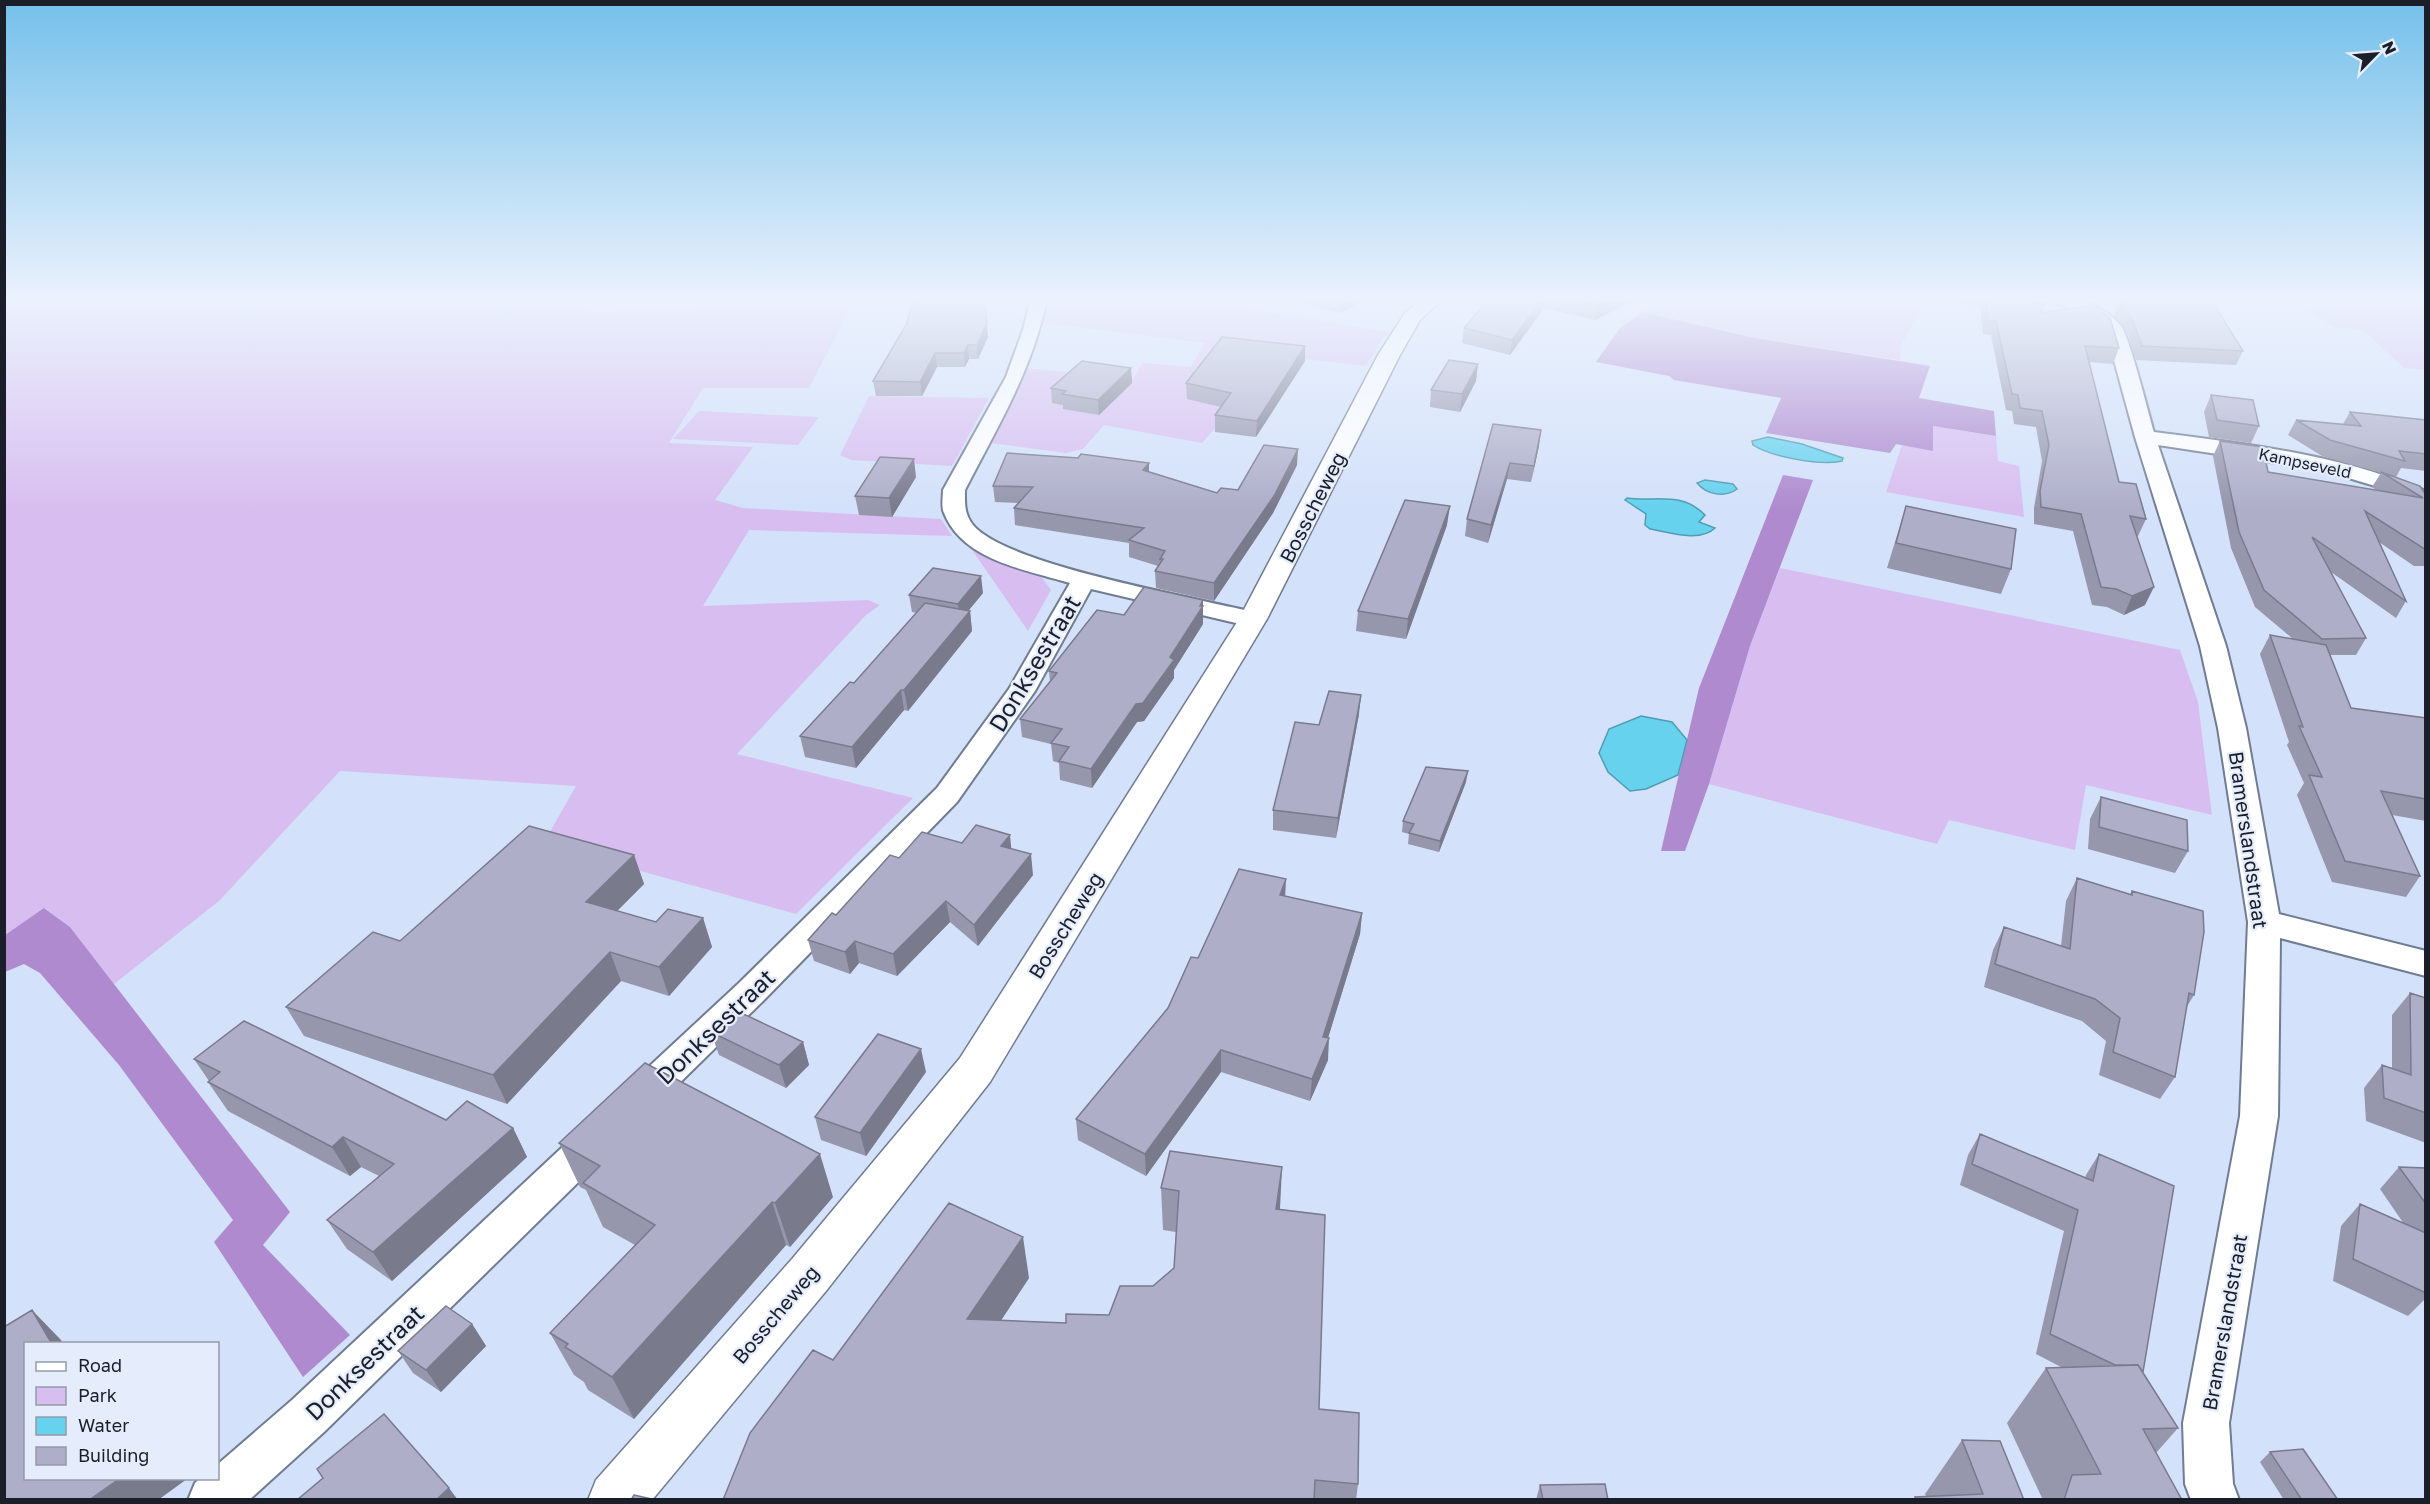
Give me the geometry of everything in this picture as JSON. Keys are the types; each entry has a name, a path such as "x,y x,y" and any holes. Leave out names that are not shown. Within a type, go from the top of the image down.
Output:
{"street":[{"name":"Donksestraat","path":"1018,368 954,490 954,512 964,529 983,545 1010,557 1084,580 1253,619"},
{"name":"Bosscheweg","path":"616,1500 809,1275 975,1070 1253,619 1382,368"},
{"name":"Bramerslandstraat","path":"2125,368 2145,437 2213,646 2232,728 2264,922 2259,1116 2206,1423 2209,1484 2215,1500"},
{"name":"Kampseveld","path":"2145,437 2316,463 2407,490 2426,499"},
{"name":"Donksestraat","path":"212,1500 308,1416 742,1000 947,795 1022,691 1084,580"},
{"path":"2264,922 2426,964"}],"green space":[{"path":"4,368 819,368 809,388 703,388 669,443 753,447 715,500 743,508 941,519 952,536 749,530 703,606 868,600 880,605 866,615 737,754 913,798 796,914 543,844 576,786 340,771 219,901 114,984 70,927 45,908 5,935"},
{"path":"1024,368 1134,378 1139,368 1233,368 1219,396 1218,425 1202,443 1104,425 1083,449 1066,453 991,443"},
{"path":"869,396 989,398 952,466 851,460 840,455"},
{"path":"699,411 819,417 798,445 673,439"},
{"path":"1933,426 1996,436 1998,461 2019,466 2024,517 1886,492 1902,445 1933,451"},
{"path":"970,547 986,555 1036,570 1051,590 1028,631"},
{"path":"1780,568 2180,650 2198,702 2212,815 2086,785 2075,850 1949,820 1937,844 1709,784 1750,646"}],"shaded area":[{"path":"1628,368 1929,368 1919,398 1994,411 1996,436 1933,426 1933,451 1896,444 1890,453 1766,433 1781,398 1674,380 1669,376"},
{"path":"1783,475 1813,480 1750,646 1709,784 1685,851 1661,851 1699,688"},
{"path":"44,908 70,927 290,1212 263,1245 350,1335 303,1377 214,1242 233,1220 119,1065 40,973 24,964 5,972 5,935"}],"water":[{"path":"1768,437 1802,444 1843,458 1842,461 1833,462 1809,461 1784,457 1753,445 1752,441"},
{"path":"1705,480 1733,484 1737,489 1727,494 1711,493 1697,483"},
{"path":"1627,498 1669,499 1687,503 1705,515 1699,522 1715,528 1693,536 1650,529 1645,525 1646,514 1625,500"},
{"path":"1641,716 1672,722 1687,740 1678,775 1646,789 1630,791 1608,772 1599,753 1609,729"}],"building":[{"path":"881,368 927,368 920,382 873,381"},
{"path":"1074,368 1131,368 1098,400 1062,394 1066,391 1051,388"},
{"path":"1198,368 1291,368 1257,421 1215,415 1231,393 1186,383"},
{"path":"1444,368 1476,368 1462,394 1431,390"},
{"path":"2006,368 2091,368 2119,482 2136,484 2146,519 2130,516 2154,587 2132,596 2116,589 2101,587 2081,514 2041,507 2040,491 2049,445 2042,411 2020,408 2018,395 2012,394"},
{"path":"2211,395 2253,400 2259,426 2217,420"},
{"path":"2350,412 2426,420 2426,454 2399,451 2405,461 2330,440 2296,420 2361,426"},
{"path":"1493,424 1541,430 1534,466 1510,463 1491,525 1467,519"},
{"path":"2220,441 2263,447 2268,472 2423,498 2381,472 2420,486 2426,495 2426,550 2365,511 2406,601 2312,537 2366,638 2322,639 2264,590 2239,532"},
{"path":"1264,445 1298,449 1274,496 1214,583 1155,571 1165,551 1129,540 1144,528 1014,508 1033,487 993,486 1007,453 1078,458 1081,454 1149,463 1143,470 1217,493 1221,488 1238,490"},
{"path":"880,457 914,459 889,498 855,496"},
{"path":"1405,500 1450,506 1408,619 1358,611"},
{"path":"1906,506 2016,529 2011,569 1896,543"},
{"path":"933,568 981,576 958,604 909,595"},
{"path":"1144,587 1203,600 1200,606 1203,606 1170,657 1174,660 1143,703 1136,704 1091,769 1059,761 1069,747 1051,743 1062,729 1020,719 1057,673 1049,671 1097,610 1124,615"},
{"path":"925,603 970,611 904,690 901,690 852,747 800,736 850,682 854,683"},
{"path":"2270,635 2326,645 2351,708 2426,718 2426,799 2381,791 2420,876 2345,861 2309,775 2322,777 2299,726 2303,727"},
{"path":"1329,691 1361,695 1338,818 1273,810 1295,722 1319,725"},
{"path":"1426,767 1468,771 1440,841 1409,833 1414,824 1403,821"},
{"path":"2101,797 2187,820 2188,851 2099,827"},
{"path":"976,825 1010,835 1001,846 1031,854 974,925 946,901 893,954 855,941 845,952 808,940 832,913 836,915 890,855 899,858 922,832 962,843"},
{"path":"529,826 634,855 586,902 656,922 668,909 703,918 659,967 610,952 493,1075 286,1007 373,932 400,941"},
{"path":"1239,869 1286,879 1280,895 1362,913 1323,1037 1329,1038 1312,1079 1221,1050 1145,1154 1076,1119 1168,1008 1191,957 1198,958"},
{"path":"2077,878 2132,895 2132,891 2203,911 2204,932 2194,995 2189,993 2175,1077 2113,1052 2120,1018 2095,999 1995,964 2004,927 2070,949"},
{"path":"2410,993 2426,998 2426,1113 2384,1098 2382,1065 2411,1075"},
{"path":"735,1010 803,1042 779,1065 711,1032"},
{"path":"244,1021 446,1120 467,1101 513,1128 373,1252 327,1220 394,1164 343,1137 332,1147 208,1082 220,1072 194,1059"},
{"path":"878,1034 921,1049 860,1133 815,1117"},
{"path":"645,1063 820,1154 775,1203 772,1202 612,1377 565,1347 568,1344 550,1333 655,1225 583,1183 600,1166 559,1143"},
{"path":"1980,1134 2093,1181 2099,1154 2174,1186 2143,1372 2138,1365 2115,1365 2050,1334 2078,1210 1972,1164"},
{"path":"1170,1151 1282,1167 1276,1209 1325,1215 1319,1409 1359,1413 1358,1484 1315,1480 1314,1500 723,1500 750,1433 813,1350 833,1360 949,1203 1023,1237 967,1319 1066,1323 1066,1314 1109,1315 1120,1286 1153,1286 1174,1268 1179,1191 1161,1188"},
{"path":"2399,1167 2426,1168 2426,1204"},
{"path":"2360,1204 2426,1233 2426,1293 2353,1259"},
{"path":"446,1306 472,1324 426,1370 398,1351"},
{"path":"32,1310 51,1342 24,1342 24,1480 118,1480 89,1500 4,1500 4,1327"},
{"path":"2138,1365 2178,1428 2143,1429 2182,1500 2064,1500 2072,1475 2101,1474 2046,1368"},
{"path":"384,1414 449,1488 436,1500 297,1500 323,1478 317,1469"},
{"path":"1962,1440 2000,1441 2024,1500 1916,1500 1915,1497 1983,1494"},
{"path":"2303,1449 2338,1500 2302,1500 2270,1452"},
{"path":"1605,1484 1608,1500 1543,1500 1540,1485"},
{"path":"634,1495 656,1500 631,1500"}]}
